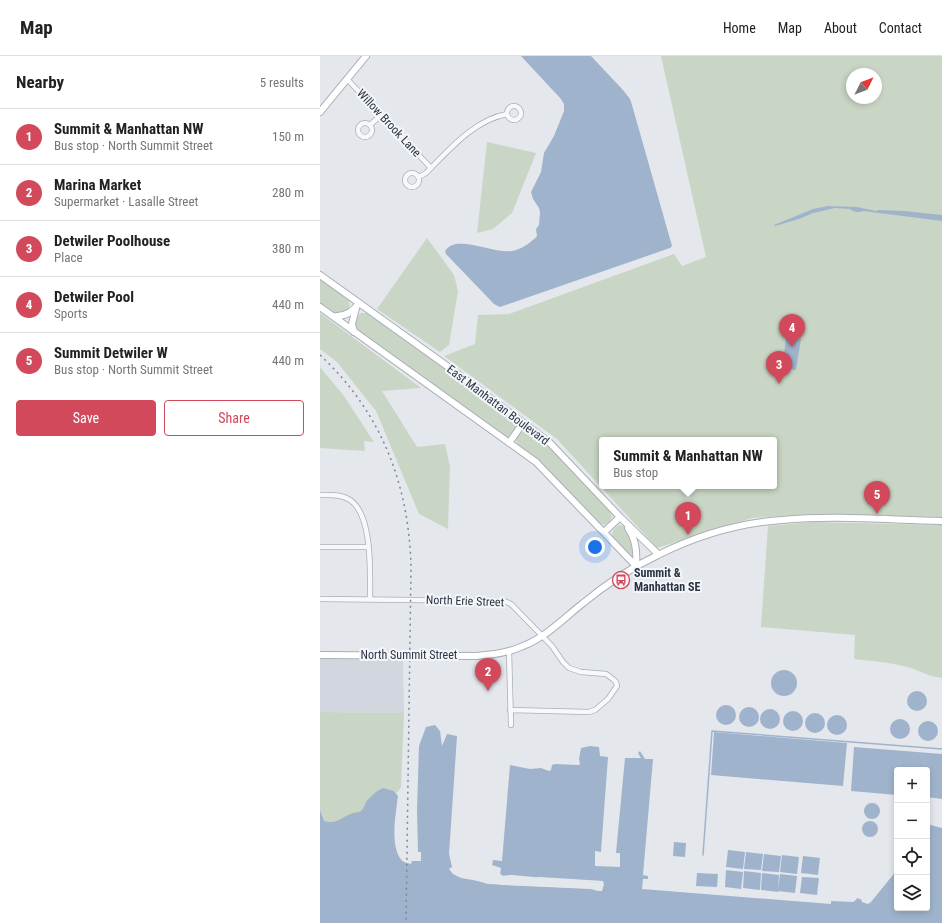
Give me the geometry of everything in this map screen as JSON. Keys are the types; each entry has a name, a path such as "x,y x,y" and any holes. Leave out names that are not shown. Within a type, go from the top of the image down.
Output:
{"street":[{"path":"320,112 366,56"},
{"name":"Willow Brook Lane","path":"347,79 431,168"},
{"path":"370,125 381,114"},
{"path":"419,177 431,168 466,134 492,118 507,114"},
{"name":"East Manhattan Boulevard","path":"320,275 357,306 550,443 620,517 658,554"},
{"path":"332,316 340,316 357,306"},
{"path":"354,332 352,324 357,306"},
{"name":"East Manhattan Boulevard","path":"320,307 539,465 636,566"},
{"path":"509,443 523,423"},
{"path":"320,495 337,495 349,499 361,514 369,547 370,599"},
{"path":"604,532 620,517 632,534 636,545 636,566"},
{"name":"North Summit Street","path":"320,655 476,656 492,655 510,651 524,646 542,636 604,586 658,554 698,538 750,524 781,520 843,518 942,521"},
{"path":"320,547 369,547"},
{"name":"North Erie Street","path":"320,599 504,601 511,604 557,652 569,668 581,672 601,673 610,676 616,682 617,686 616,690 608,699 595,710 589,712 510,710"},
{"path":"510,651 511,725"}],"shaded area":[{"path":"320,659 403,660 404,713 320,712"}],"green space":[{"path":"661,56 942,56 942,517 811,514 752,518 657,548 603,489 777,489 777,437 599,437 599,485 557,439 444,356 475,344 478,315 509,314 674,254 682,266 706,257"},
{"path":"487,142 536,153 512,213 493,229 477,233"},
{"path":"427,238 454,275 458,291 449,345 440,352 377,309"},
{"path":"320,278 346,296 349,306 346,311 336,314 320,304"},
{"path":"320,313 421,388 382,391 417,447 445,444 450,467 448,529 419,514 376,411 337,362 320,349"},
{"path":"361,313 367,313 453,373 515,421 517,427 512,434 507,437 357,330 355,326 356,318"},
{"path":"320,367 344,396 374,442 364,441 365,451 320,448"},
{"path":"529,430 554,452 609,509 612,517 609,522 604,525 598,523 534,457 523,450 517,443 516,438 521,432"},
{"path":"812,522 942,525 942,678 900,665 854,659 855,635 761,627 768,526"},
{"path":"619,525 624,526 633,540 634,560 613,537 612,534 614,529"},
{"path":"320,712 404,713 401,787 397,793 394,791 380,789 365,803 363,810 359,813 354,813 340,821 330,823 323,821 320,810"}],"water":[{"path":"521,56 591,56 623,90 630,99 632,105 672,246 670,248 500,307 494,304 446,254 445,251 451,246 459,244 468,244 508,251 516,250 522,248 537,236 536,229 539,225 540,212 531,192 541,172 544,153 554,136 564,111 564,104"},
{"path":"828,206 857,207 876,211 904,211 942,215 942,221 863,211 856,212 850,209 835,208 813,213 775,226 774,225 813,209"},
{"path":"786,337 801,339 796,370 782,368 776,370 772,360 784,355"},
{"path":"784,670 793,674 797,683 793,692 784,696 775,692 771,683 775,674"},
{"path":"917,691 924,694 927,701 924,708 917,711 910,708 907,701 910,694"},
{"path":"726,705 733,708 736,715 733,722 726,725 719,722 716,715 719,708"},
{"path":"749,707 756,710 759,717 756,724 749,727 742,724 739,717 742,710"},
{"path":"770,709 777,712 780,719 777,726 770,729 763,726 760,719 763,712"},
{"path":"793,711 800,714 803,721 800,728 793,731 786,728 783,721 786,714"},
{"path":"815,713 822,716 825,723 822,730 815,733 808,730 805,723 808,716"},
{"path":"837,715 844,718 847,725 844,732 837,735 830,732 827,725 830,718"},
{"path":"900,719 907,722 910,729 907,736 900,739 893,736 890,729 893,722"},
{"path":"928,721 935,724 938,731 935,738 928,741 921,738 918,731 921,724"},
{"path":"435,725 440,731 442,746 447,734 457,736 449,854 453,871 457,875 488,884 601,889 602,883 511,875 503,876 500,874 501,868 492,865 493,860 502,861 510,765 530,769 541,768 549,771 551,770 552,765 555,764 579,765 581,748 590,746 599,747 600,756 608,757 601,852 595,851 595,866 620,867 620,853 616,853 625,758 641,758 638,753 640,751 645,759 653,759 643,875 648,876 648,879 643,879 642,889 831,904 831,901 853,902 857,898 868,902 894,873 894,911 930,911 930,825 942,828 942,923 320,923 320,810 324,821 333,822 361,811 365,803 381,789 383,788 394,791 398,796 394,828 397,852 401,859 405,862 411,864 412,861 421,861 421,852 418,852 417,810 419,746 426,727"},
{"path":"714,732 847,743 843,786 711,775"},
{"path":"854,747 942,754 942,799 930,797 930,767 894,767 894,795 851,791"},
{"path":"872,803 879,808 880,811 875,818 872,819 865,814 864,811 869,804"},
{"path":"870,821 877,826 878,829 873,836 870,837 863,832 862,829 867,822"},
{"path":"674,842 686,843 685,857 673,856"},
{"path":"728,850 745,852 743,869 726,867"},
{"path":"746,852 763,854 761,870 744,869"},
{"path":"764,854 781,856 779,872 762,871"},
{"path":"782,855 799,857 797,874 780,872"},
{"path":"803,856 820,858 818,875 801,873"},
{"path":"726,870 743,872 741,889 725,887"},
{"path":"744,871 761,873 760,890 743,888"},
{"path":"697,873 718,874 717,887 696,886"},
{"path":"762,873 779,875 778,892 761,890"},
{"path":"780,874 797,876 795,893 778,891"},
{"path":"802,877 819,878 817,895 800,893"}],"pier":[{"path":"452,867 458,874 488,882 600,887 600,883 504,877 500,876 500,874 503,876 511,875 535,878 603,881 604,884 602,891 591,889 502,885 461,878 453,874 449,869"},
{"path":"894,870 894,874 871,902 868,904 862,902 861,898 867,900"}],"waterway":[{"path":"703,855 712,731 942,749"}],"railway":[{"path":"320,355 360,400 375,425 388,451 405,507 411,567 406,923"}],"place":[{"name":"Detwiler Pool","path":"792,347"},
{"name":"Detwiler Poolhouse","path":"779,384"},
{"name":"Summit Detwiler W","path":"877,514"},
{"name":"Summit & Manhattan NW","path":"688,535"},
{"name":"Summit & Manhattan SE","path":"621,580"},
{"name":"Marina Market","path":"488,691"}]}
